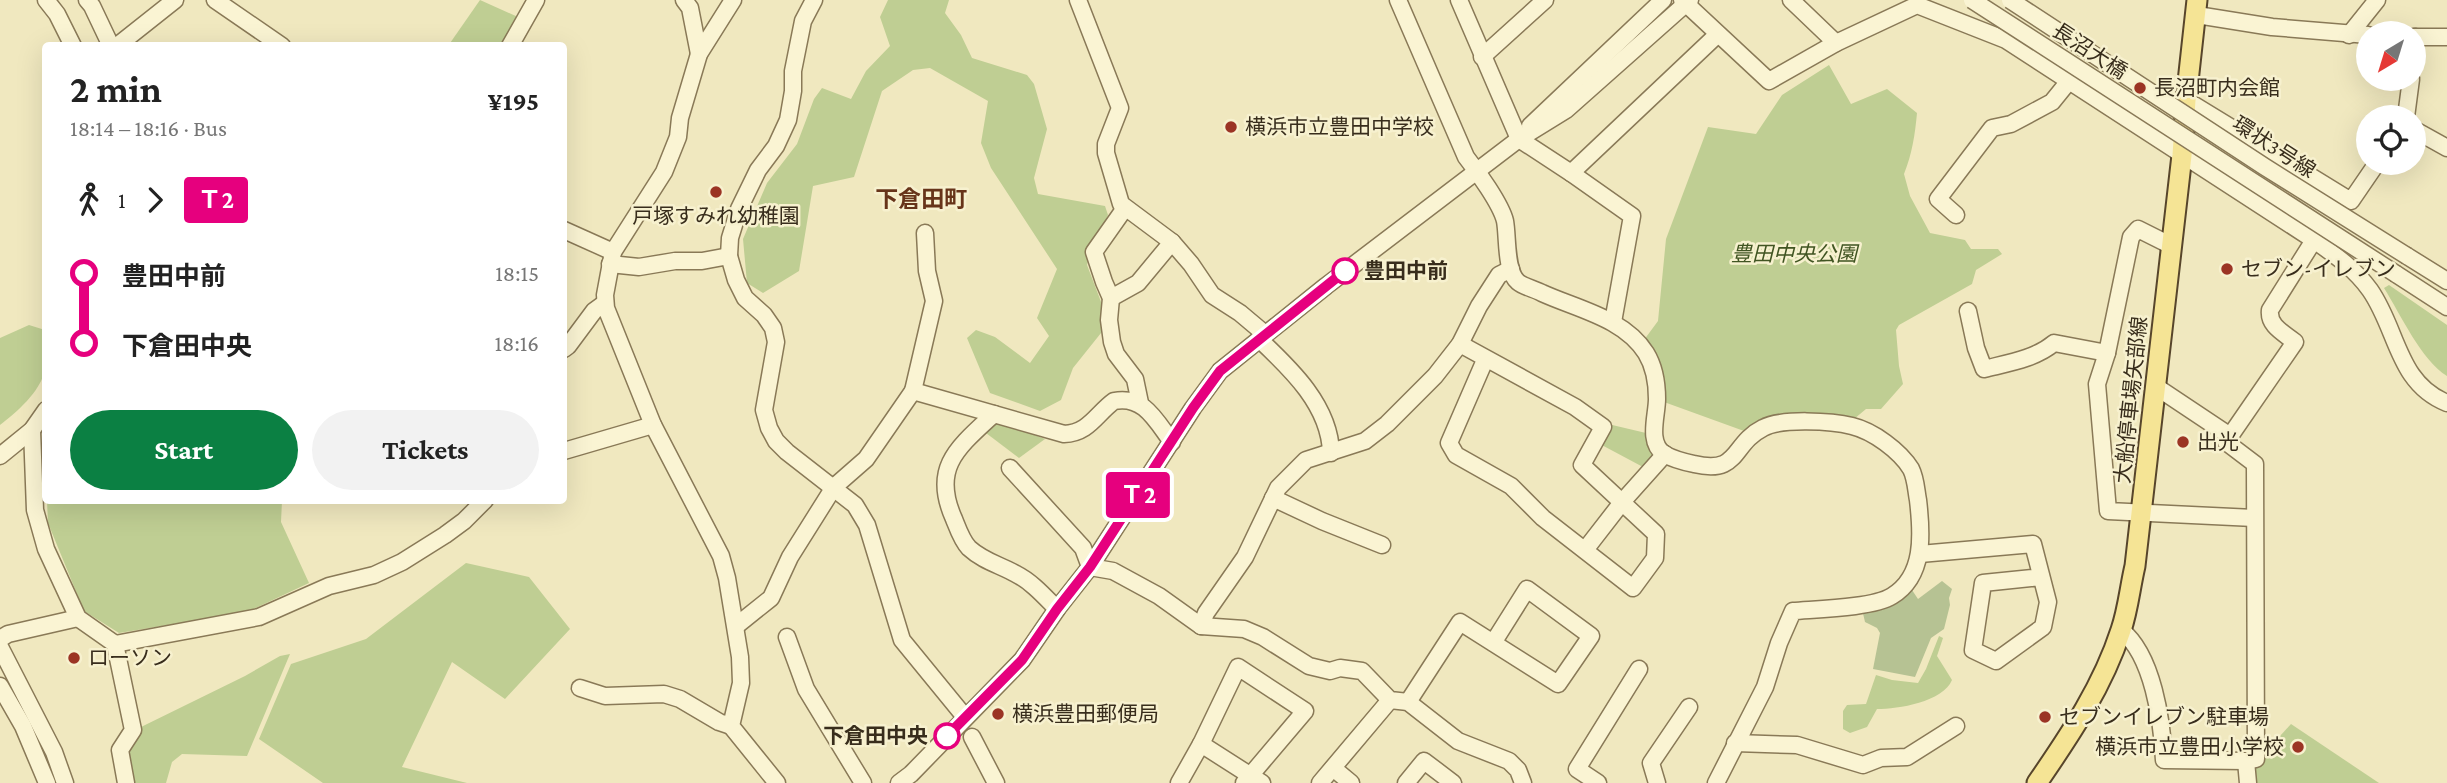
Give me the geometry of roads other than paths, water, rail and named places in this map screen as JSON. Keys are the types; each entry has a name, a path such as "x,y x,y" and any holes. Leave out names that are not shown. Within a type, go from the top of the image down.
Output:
{"main road":[{"name":"大船停車場矢部線","path":"2036,783 2071,733 2098,687 2122,630 2135,566 2197,7"}],"street":[{"path":"46,0 57,14 71,42"},
{"path":"122,42 175,0"},
{"path":"215,0 276,42"},
{"path":"512,42 536,0"},
{"path":"684,0 690,8 699,54"},
{"path":"731,726 741,682 740,657 721,556 653,425 618,342 605,303 612,258 664,172 678,137 680,118 699,54 733,0"},
{"path":"814,0 803,21 793,71 788,120 776,146 758,170 739,209 730,238 729,256 736,280 746,298 764,314 773,328 776,342 764,410 769,428 776,441 787,452 855,505 867,525 902,640 965,717"},
{"path":"1078,0 1120,107 1106,144 1118,199 1125,208 1172,242 1212,295 1240,313 1291,369 1321,414 1331,437 1331,453"},
{"path":"1398,0 1466,157 1504,218 1511,269 1517,281 1572,307 1613,322 1639,344 1651,364 1657,398 1655,441 1665,454 1681,461 1717,468 1727,463 1751,436 1765,426 1817,422 1853,426 1880,439 1909,467 1915,481 1920,518 1920,554 1913,575 1907,584 1885,600 1793,611 1765,687 1716,783"},
{"path":"1459,0 1519,139 1632,216 1613,322"},
{"path":"1482,57 1545,0"},
{"path":"1519,139 1538,115 1663,0"},
{"path":"1791,0 1836,43"},
{"name":"長沼大橋","path":"1972,0 2447,307"},
{"name":"環状3号線","path":"2010,0 2265,167 2447,281"},
{"path":"2349,35 2377,0"},
{"path":"900,783 1022,660 1090,567 1220,371 1519,139 1566,110 1686,1 1769,81 1836,43 1917,5 2006,40 2314,240 2359,275 2381,307 2406,367 2416,383 2426,392 2447,403"},
{"path":"92,2 109,42"},
{"path":"2197,7 2272,27 2356,35"},
{"path":"1571,173 1718,34"},
{"path":"2426,37 2447,37"},
{"path":"1956,215 1938,199 1993,128 2011,124 2052,102 2069,81"},
{"path":"2186,100 2351,201 2369,175"},
{"path":"2426,136 2447,148"},
{"path":"1125,208 1094,252 1111,298 1109,320 1112,342 1124,366 1135,379 1140,403 1172,442"},
{"path":"2172,246 2138,229 2131,237 2107,353 2097,384 2108,511 2254,518"},
{"path":"567,232 612,258 639,267 729,256"},
{"path":"736,626 771,598 790,557 834,487 851,475 866,459 913,391 934,301 925,233"},
{"path":"2122,630 2131,638 2141,655 2152,688 2163,729 2164,760 2256,759 2255,464 2226,442 2295,342 2273,325 2269,318 2270,310 2314,240"},
{"path":"1111,298 1138,283 1172,242"},
{"path":"1201,626 1206,613 1245,557 1278,488 1306,460 1365,441 1387,424 1435,376 1460,344 1479,306 1499,275 1511,269"},
{"path":"567,345 594,311 605,303"},
{"path":"1968,311 1976,348 1984,369 2015,362 2045,350 2054,343 2107,353"},
{"path":"1460,344 1575,407 1603,427 1582,465 1656,534 1655,558 1633,588 1543,518 1511,486 1456,455 1449,443 1485,360"},
{"path":"2155,386 2230,436"},
{"path":"913,391 1064,435 1089,426 1114,401 1131,400 1140,403"},
{"path":"994,414 959,449 948,467 943,486 948,506 966,546 983,559 1019,575 1057,609"},
{"path":"0,456 32,430 42,416"},
{"path":"567,446 653,425"},
{"path":"32,430 36,510 46,549 78,618 115,644 133,730 120,750 126,783"},
{"path":"1584,550 1665,454"},
{"path":"1010,468 1083,548 1090,567"},
{"path":"1273,498 1382,545"},
{"path":"115,644 259,617 329,586 374,575 402,562 446,535 481,504"},
{"path":"1920,554 2033,544 2048,602 2043,627 1997,661 1973,650 1983,583 2041,576"},
{"path":"1090,567 1113,571 1159,596 1201,626 1244,629 1263,637 1309,666 1330,671 1340,668 1362,671 1390,699 1408,702 1458,741 1509,761 1518,770 1523,783"},
{"path":"1408,702 1460,622 1493,643 1558,684 1591,636 1527,589 1493,643"},
{"path":"0,639 8,634 78,618"},
{"path":"787,637 806,688 863,783"},
{"path":"0,647 42,727 65,783"},
{"path":"1179,783 1238,667 1305,711 1252,780 1201,744"},
{"path":"1598,783 1577,769 1639,669"},
{"path":"0,685 23,726 47,783"},
{"path":"580,688 605,696 664,694 680,699 731,726 777,783"},
{"path":"1320,783 1390,699"},
{"path":"1657,783 1651,763 1689,707"},
{"path":"1735,743 1797,745 1863,765 1881,758 1907,757 1956,726"},
{"path":"972,737 996,783"},
{"path":"1406,783 1424,761 1453,783"},
{"path":"2246,761 2248,783"},
{"path":"1333,768 1351,783"}],"place":[{"name":"長沼町内会館","path":"2140,88"},
{"name":"横浜市立豊田中学校","path":"1231,127"},
{"name":"戸塚すみれ幼稚園","path":"716,192"},
{"name":"セブン-イレブン","path":"2227,269"},
{"name":"豊田中前","path":"1345,271"},
{"name":"出光","path":"2183,442"},
{"name":"ローソン","path":"74,658"},
{"name":"横浜豊田郵便局","path":"998,714"},
{"name":"セブンイレブン駐車場","path":"2045,717"},
{"name":"下倉田中央","path":"947,736"},
{"name":"横浜市立豊田小学校","path":"2298,747"}],"district":[{"name":"下倉田町","path":"921,199"}],"park label":[{"name":"豊田中央公園","path":"1794,254"}]}
